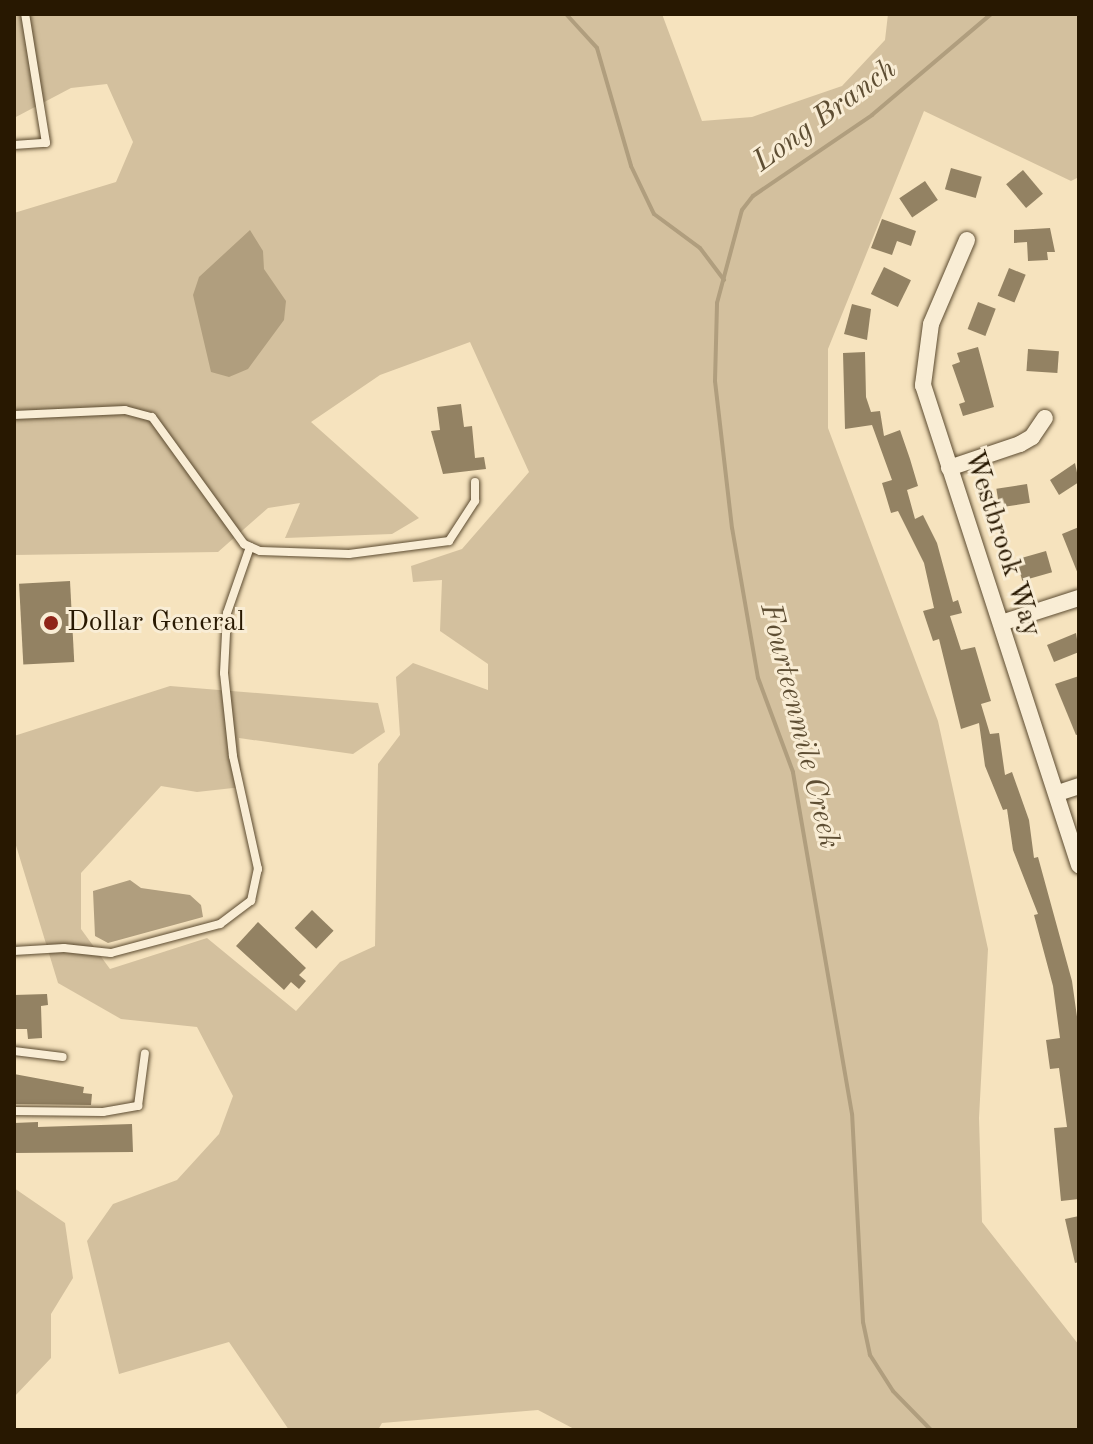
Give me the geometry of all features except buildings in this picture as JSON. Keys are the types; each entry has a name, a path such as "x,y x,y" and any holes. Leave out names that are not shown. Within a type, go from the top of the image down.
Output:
{"street":[{"name":"Westbrook Way","path":"967,240 931,324 921,370 949,468 1058,793 1079,865"},
{"path":"949,468 1020,444 1045,418"},
{"path":"1001,623 1079,598"},
{"path":"1058,793 1079,786"}],"lane":[{"path":"14,145 46,143 25,14"},
{"path":"14,415 114,410 152,417 250,547 349,554 449,541 475,501 475,482"},
{"path":"14,951 64,948 111,953 220,924 251,901 258,869 233,756 224,673 227,613 250,547"},
{"path":"14,1051 63,1057"},
{"path":"14,1111 90,1113 138,1106 145,1053"}],"shaded area":[{"path":"14,14 662,14 702,121 752,117 842,86 885,40 888,14 1079,14 1079,177 1071,181 924,111 828,349 828,428 938,721 988,949 979,1118 982,1222 1079,1345 1079,1430 576,1430 538,1410 382,1423 378,1430 289,1430 229,1342 119,1374 87,1241 113,1204 177,1180 219,1134 233,1096 197,1027 121,1019 58,983 14,839 14,736 170,686 378,703 385,732 353,754 239,738 242,787 197,792 161,786 81,873 81,929 110,969 207,938 296,1011 340,962 375,946 378,764 400,735 396,677 413,663 488,690 488,664 440,631 442,580 413,582 411,566 462,549 529,472 470,342 380,375 311,422 419,518 392,534 285,538 300,503 268,508 218,552 14,555 14,213 116,182 133,142 107,84 71,88 14,118"},
{"path":"250,230 263,251 264,269 286,301 284,320 248,369 229,377 211,372 193,295 199,277"},
{"path":"130,880 141,888 190,895 201,905 203,917 108,943 95,936 93,891"},
{"path":"14,1188 65,1223 73,1278 51,1314 51,1358 14,1397"}],"waterway":[{"name":"Fourteenmile Creek","path":"566,14 597,48 631,166 654,214 700,248 724,280"},
{"name":"Fourteenmile Creek","path":"931,1430 893,1391 870,1355 863,1322 852,1114 793,772 758,678 732,528 715,381 717,303 742,210 753,196 872,115 991,14"}],"place":[{"name":"Dollar General","path":"51,623"}],"water label":[{"name":"Long Branch","path":"825,116"}]}
